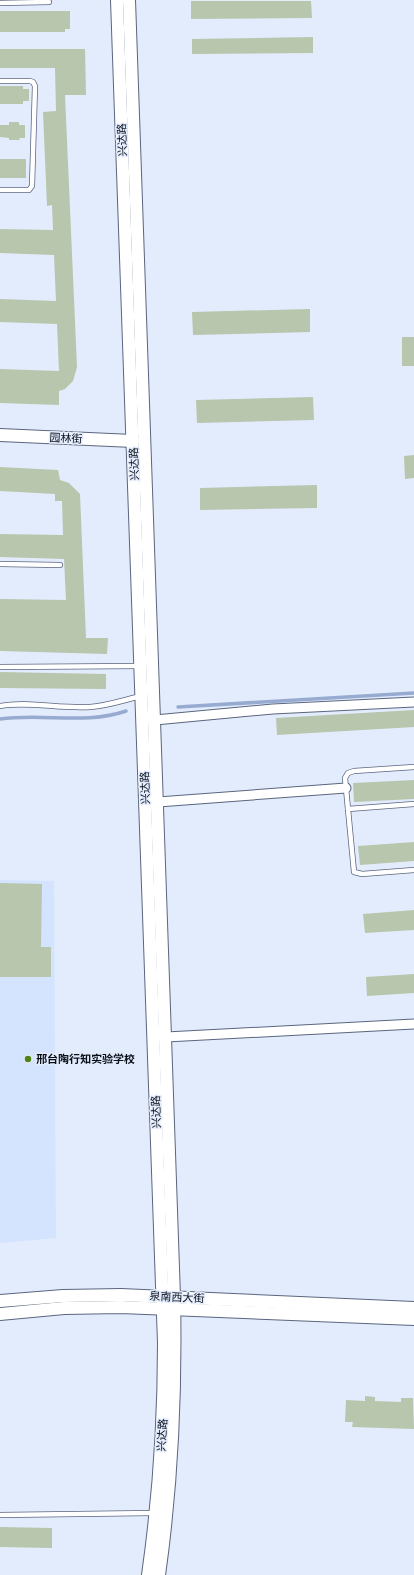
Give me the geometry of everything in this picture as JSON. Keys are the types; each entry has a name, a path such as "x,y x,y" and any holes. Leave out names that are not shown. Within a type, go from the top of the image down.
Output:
{"main road":[{"name":"兴达路","path":"117,0 142,695 169,1297"},
{"name":"兴达路","path":"130,0 166,1037 169,1309 174,1420 159,1575"},
{"name":"园林街","path":"0,435 133,441"},
{"name":"泉南西大街","path":"0,1301 87,1295 169,1297 354,1311"},
{"name":"泉南西大街","path":"0,1314 64,1308 105,1307 354,1311"},
{"path":"354,1311 414,1308"},
{"name":"兴达路","path":"148,1575 156,1513 163,1413 164,1350 169,1309"},
{"path":"354,1311 414,1319"}],"street":[{"path":"155,720 272,709 414,702"},
{"path":"158,802 346,788"},
{"path":"166,1037 414,1024"}],"lane":[{"path":"0,3 49,2"},
{"path":"0,81 30,81 33,82 35,86 32,186 29,190 0,190"},
{"path":"0,564 60,565"},
{"path":"0,667 141,666"},
{"path":"0,706 9,704 90,707 110,704 142,695"},
{"path":"414,767 354,771 348,774 345,778 354,872 362,874 414,870"},
{"path":"348,809 414,804"},
{"path":"0,1515 156,1513"}],"shaded area":[{"name":"邢台陶行知实验学校","path":"0,880 54,881 56,1238 0,1243"}],"building":[{"path":"191,1 311,1 312,18 191,19"},
{"path":"0,11 70,11 70,29 65,29 65,32 0,32"},
{"path":"313,37 313,53 192,54 192,39"},
{"path":"0,49 85,49 86,95 65,95 77,367 73,381 65,389 59,391 59,405 0,403 0,369 59,371 57,324 0,322 0,299 56,301 54,255 0,253 0,229 53,230 52,205 47,206 43,112 56,111 55,68 0,68"},
{"path":"0,86 23,86 23,89 29,89 29,101 23,101 23,104 0,104"},
{"path":"9,122 19,122 19,125 25,125 25,138 19,138 20,140 9,140 9,138 0,137 0,125 9,125"},
{"path":"0,159 26,159 26,178 0,178"},
{"path":"310,309 310,332 193,335 192,312"},
{"path":"402,337 414,337 414,366 402,366"},
{"path":"313,397 314,420 197,423 196,400"},
{"path":"414,455 414,478 405,479 404,456"},
{"path":"0,467 58,470 60,480 69,483 80,494 86,638 108,638 107,654 0,651 0,599 66,600 64,559 0,557 0,534 63,535 62,501 55,501 55,494 0,491"},
{"path":"317,485 317,508 200,510 200,488"},
{"path":"0,672 106,674 106,689 0,688"},
{"path":"414,710 414,727 277,735 276,718"},
{"path":"414,780 414,799 354,802 353,783"},
{"path":"414,842 414,861 360,865 358,846"},
{"path":"0,883 42,884 41,947 51,947 51,977 0,977"},
{"path":"414,910 414,930 365,933 363,914"},
{"path":"414,974 414,993 367,996 366,977"},
{"path":"365,1396 375,1397 375,1401 401,1402 401,1398 413,1398 414,1429 352,1427 353,1422 345,1422 346,1400 365,1401"},
{"path":"0,1527 52,1528 52,1548 0,1547"}],"waterway":[{"path":"178,707 414,693"},
{"path":"0,719 32,717 80,718 111,715 126,711"}],"place":[{"name":"邢台陶行知实验学校","path":"28,1059"}]}
